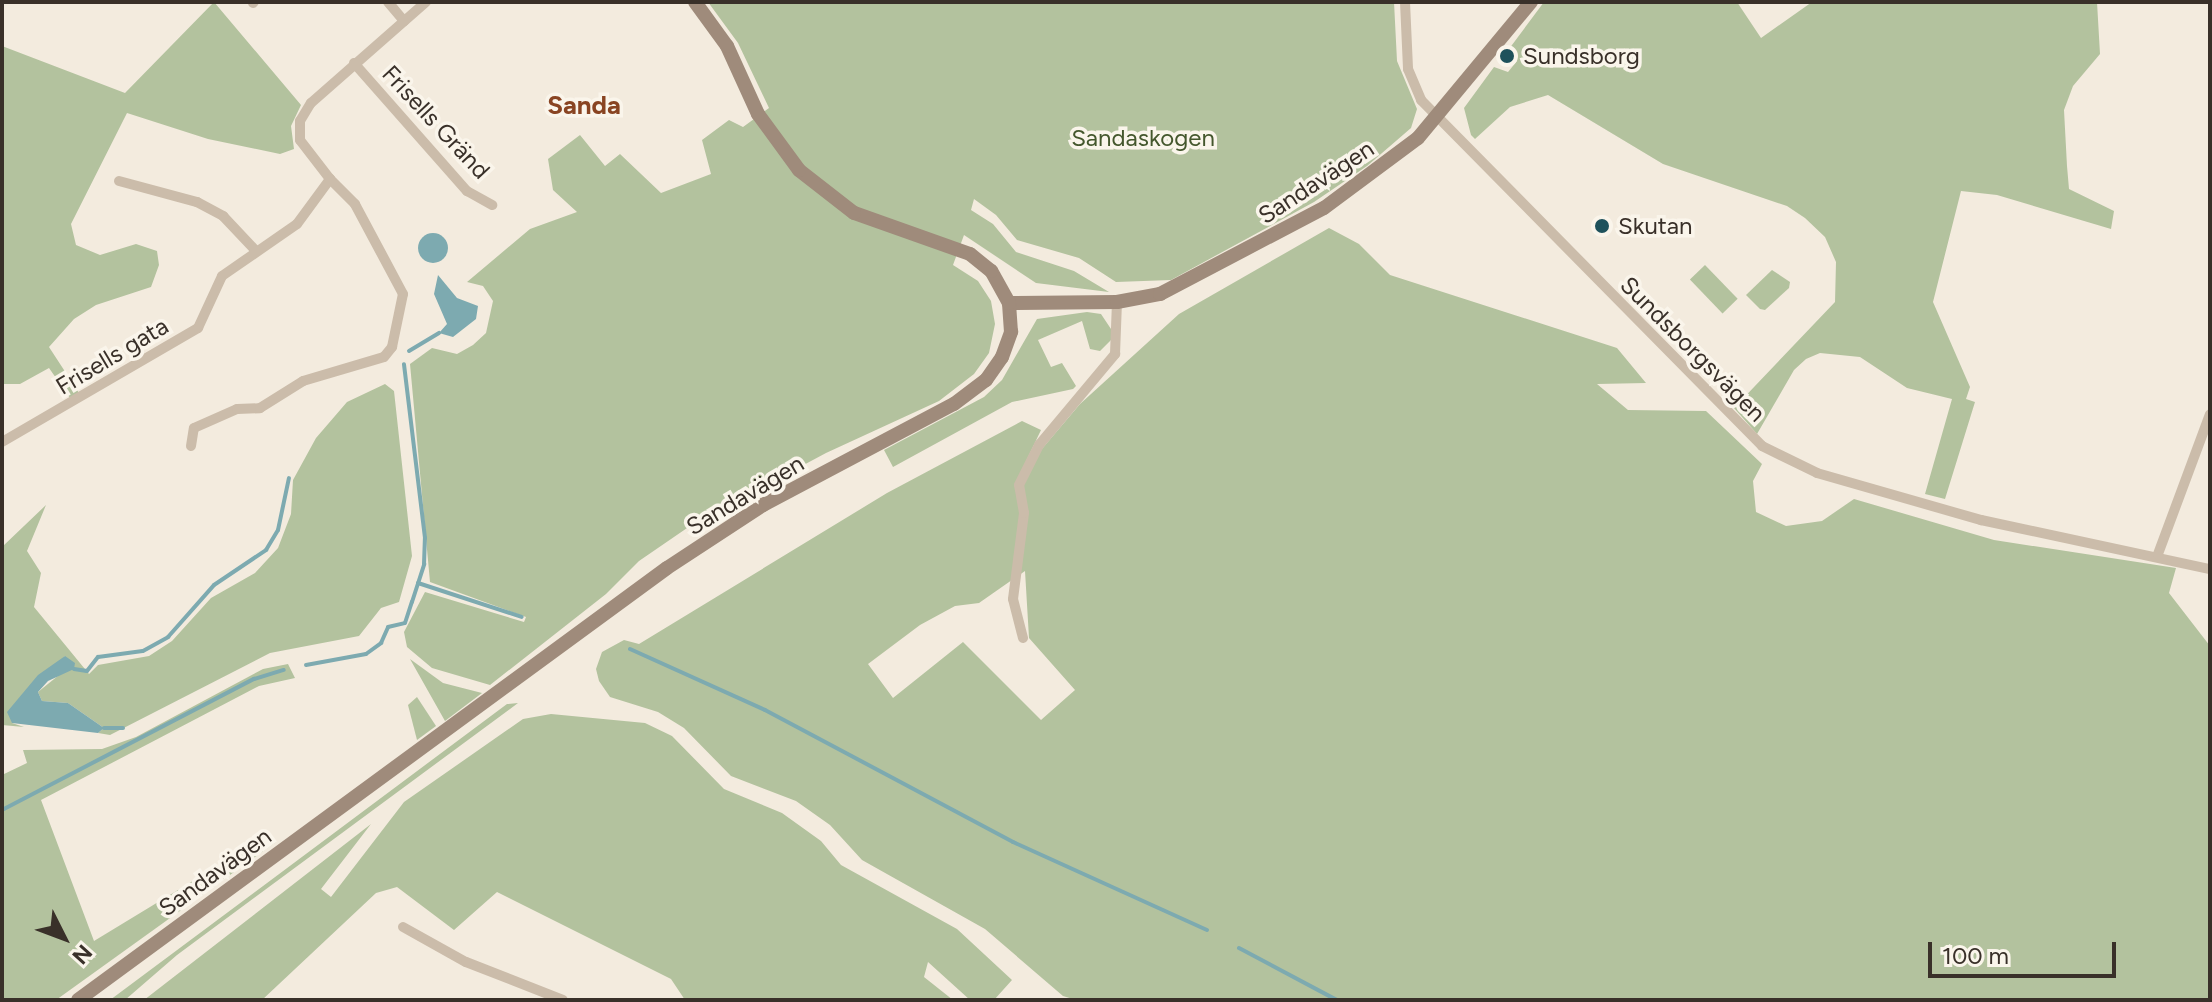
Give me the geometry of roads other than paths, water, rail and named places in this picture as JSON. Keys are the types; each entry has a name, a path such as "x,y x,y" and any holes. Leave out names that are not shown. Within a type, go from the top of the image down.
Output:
{"street":[{"path":"388,2 404,21"},
{"path":"191,446 194,428 237,409 260,408 303,381 384,357 392,347 403,294 355,204 330,179 300,140 300,121 311,103 426,2"},
{"path":"695,2 727,46 758,114 799,170 854,213 970,254 991,271 1009,303"},
{"path":"1405,2 1411,86 1438,117"},
{"name":"Sandavägen","path":"78,1000 667,568 763,505 954,404 986,380 1002,357 1011,332 1009,303 1117,302 1185,285 1324,208 1438,117 1531,2"},
{"name":"Frisells Gränd","path":"354,63 467,191 492,205"},
{"name":"Sundsborgsvägen","path":"1438,117 1762,446 1817,473 1981,520 2158,554 2210,569"},
{"name":"Frisells gata","path":"2,442 198,328 222,276 297,224 330,179"},
{"path":"119,181 197,202 223,216 256,251"},
{"path":"1023,638 1013,599 1024,513 1019,485 1039,445 1115,354 1117,302"},
{"path":"2158,554 2210,414"},
{"path":"403,927 466,962 563,1000"}],"water":[{"path":"433,233 444,237 448,248 444,259 433,263 422,259 418,248 422,237"},
{"path":"438,275 457,298 478,306 476,319 453,337 439,333 447,324 434,294"},
{"path":"65,656 75,663 74,669 48,681 38,692 42,701 68,703 104,728 98,733 12,723 7,712 38,675"}],"waterway":[{"path":"409,351 439,333"},
{"path":"306,665 366,654 381,643 388,627 405,623 412,602 424,564 425,538 404,364"},
{"path":"74,669 87,671 98,657 143,651 168,637 214,585 266,550 278,530 289,478"},
{"path":"418,583 522,617"},
{"path":"630,649 765,710 1013,842 1207,930"},
{"path":"2,810 254,679 284,670"},
{"path":"104,728 123,728"},
{"path":"1239,948 1337,1000"}],"place":[{"name":"Sundsborg","path":"1507,56"},
{"name":"Skutan","path":"1602,226"}],"district":[{"name":"Sanda","path":"584,106"}],"park label":[{"name":"Sandaskogen","path":"1143,138"}]}
